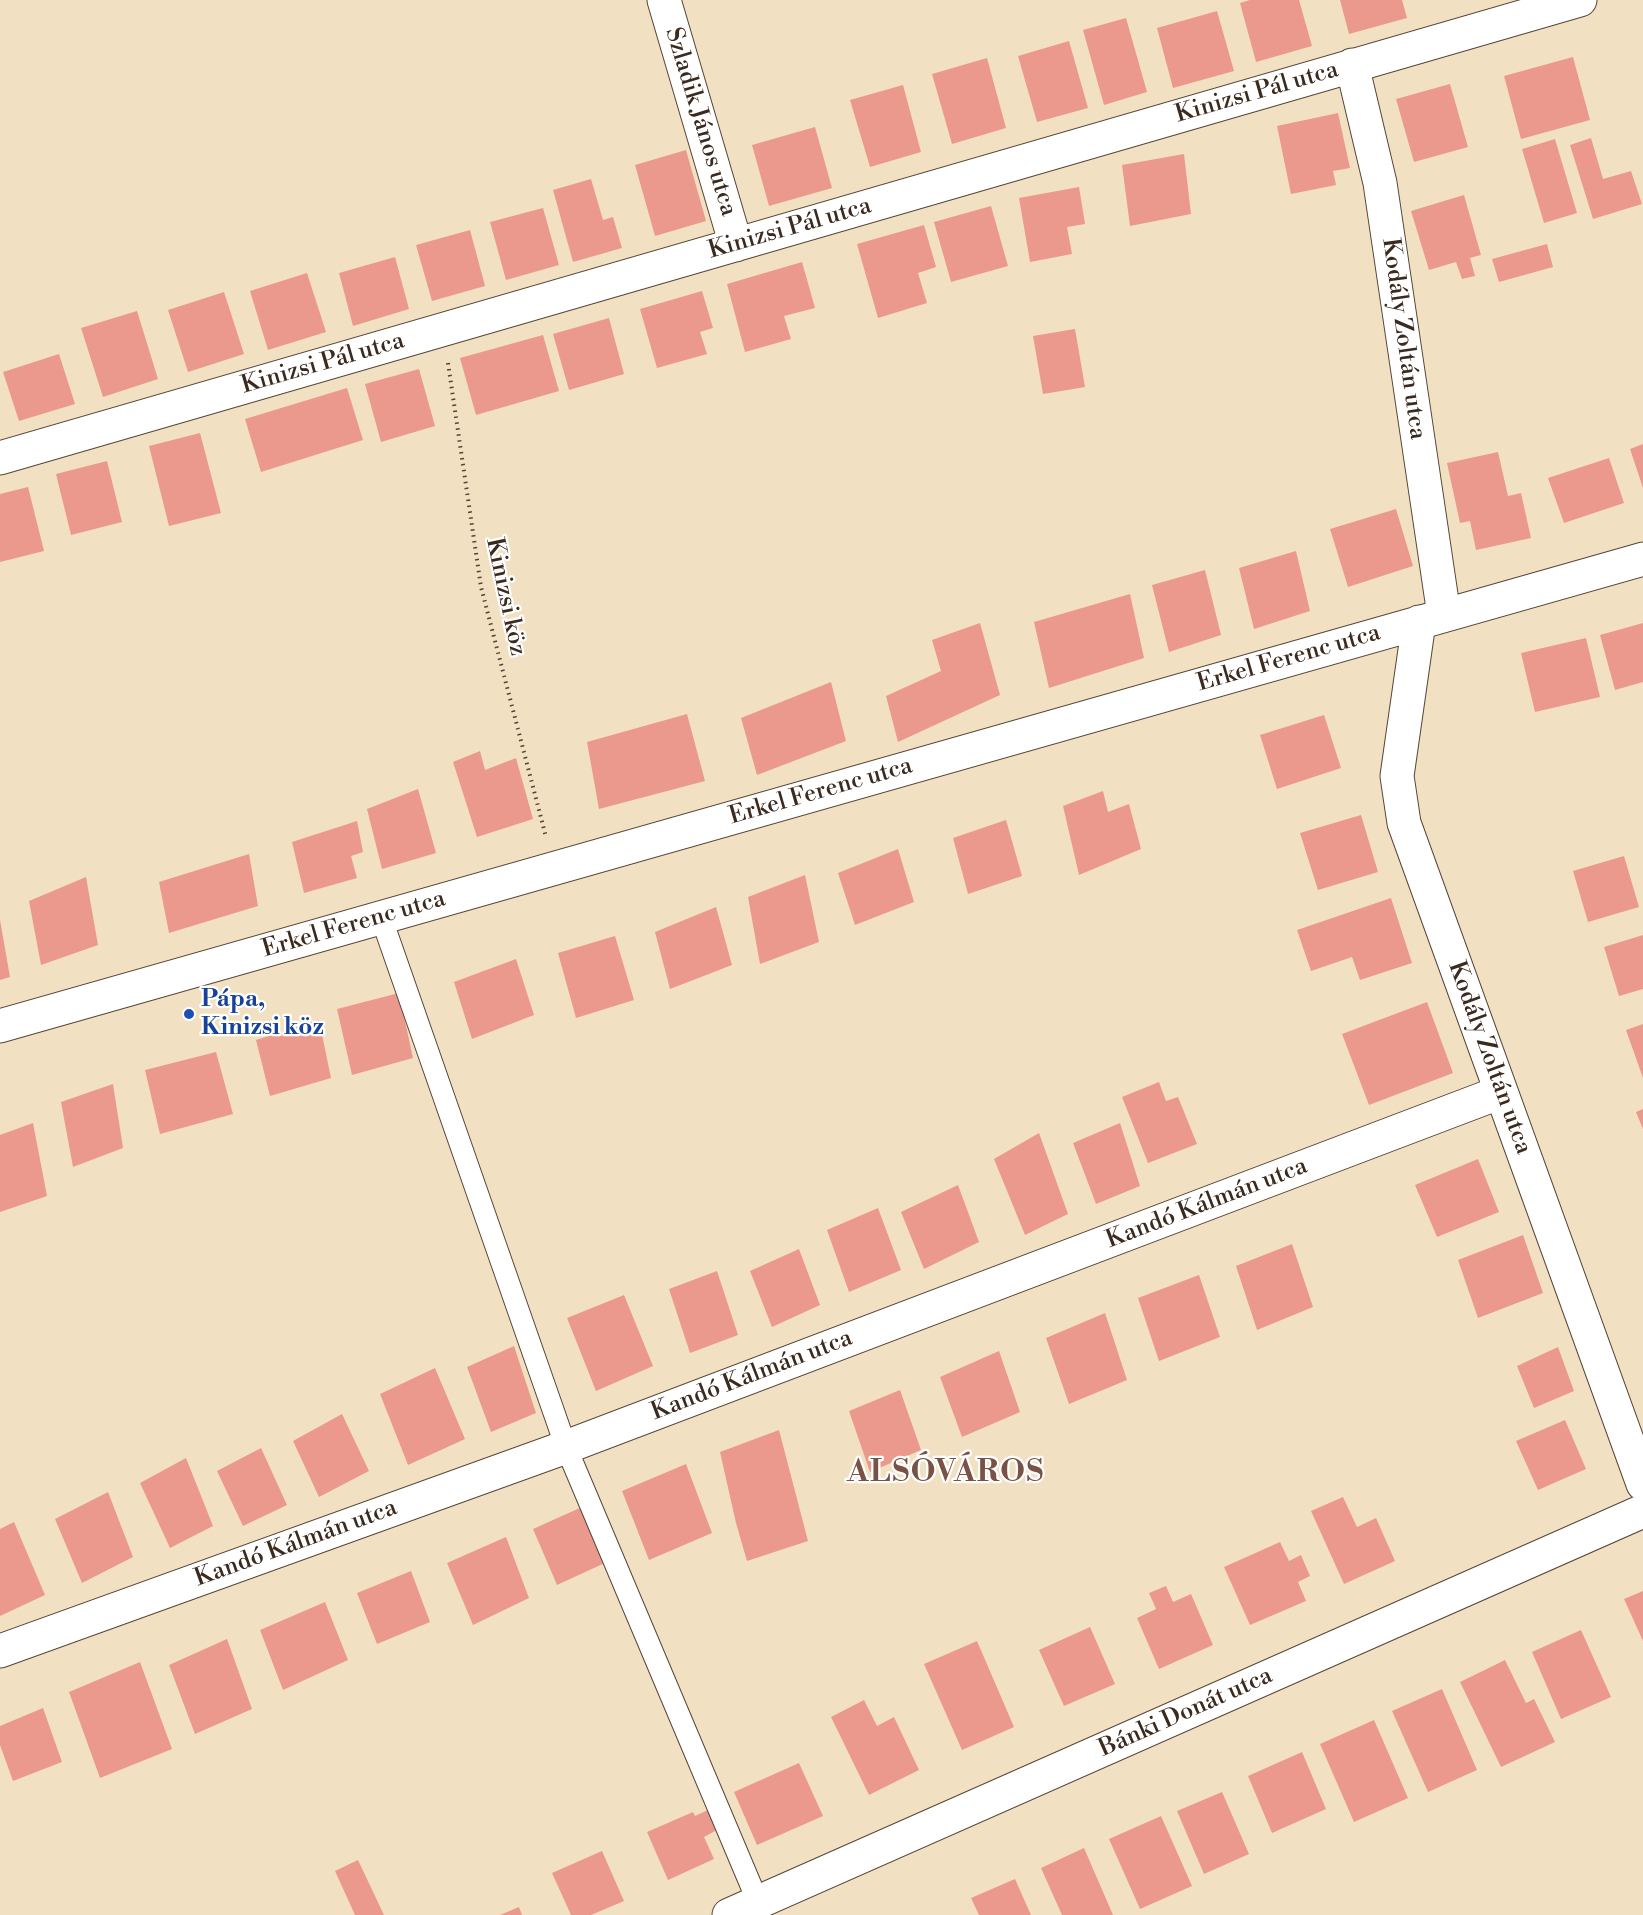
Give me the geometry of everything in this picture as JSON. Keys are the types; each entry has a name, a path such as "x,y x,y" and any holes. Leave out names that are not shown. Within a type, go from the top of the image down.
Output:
{"street":[{"name":"Szladik János utca","path":"664,0 736,245"},
{"name":"Kinizsi Pál utca","path":"0,458 1580,0"},
{"name":"Kodály Zoltán utca","path":"1352,65 1380,183 1432,619 1397,776 1404,823 1643,1484"},
{"name":"Erkel Ferenc utca","path":"0,1026 1643,559"},
{"name":"Kandó Kálmán utca","path":"0,1651 566,1447 1501,1092"},
{"name":"Bánki Donát utca","path":"744,1909 1643,1511"}],"lane":[{"path":"381,917 566,1447 744,1909"}],"path":[{"name":"Kinizsi köz","path":"443,329 481,587 554,868"}],"building":[{"path":"1250,0 1299,0 1312,46 1256,62 1240,3"},
{"path":"1340,0 1402,0 1407,18 1349,34"},
{"path":"1217,11 1234,71 1173,88 1157,28"},
{"path":"1126,18 1147,92 1104,105 1083,30"},
{"path":"1069,41 1088,108 1037,122 1018,56"},
{"path":"1573,57 1590,120 1521,139 1504,76"},
{"path":"987,58 1006,128 952,144 932,74"},
{"path":"1450,84 1468,147 1414,162 1396,99"},
{"path":"903,85 921,152 870,167 850,100"},
{"path":"1338,113 1350,168 1333,171 1336,185 1291,194 1277,126"},
{"path":"815,127 832,188 769,206 752,145"},
{"path":"1591,138 1603,179 1631,171 1642,204 1593,219 1570,145"},
{"path":"1555,139 1577,213 1544,223 1522,149"},
{"path":"686,150 706,221 655,236 635,165"},
{"path":"1184,154 1191,214 1130,226 1122,165"},
{"path":"591,179 603,220 613,217 622,248 573,262 553,190"},
{"path":"1079,187 1085,224 1067,227 1072,254 1030,262 1019,198"},
{"path":"1464,195 1481,255 1470,258 1475,276 1462,279 1456,262 1429,270 1411,211"},
{"path":"991,206 1008,266 951,282 934,222"},
{"path":"543,208 559,265 506,280 490,222"},
{"path":"924,225 936,267 918,273 927,303 878,318 857,244"},
{"path":"470,230 485,286 432,301 416,245"},
{"path":"1547,244 1553,267 1499,282 1492,259"},
{"path":"395,257 409,309 353,326 339,273"},
{"path":"802,262 815,308 784,316 791,339 745,352 727,284"},
{"path":"307,273 326,332 268,350 250,291"},
{"path":"702,291 713,328 700,332 707,354 657,368 640,309"},
{"path":"224,292 244,354 188,372 168,310"},
{"path":"137,311 158,379 103,397 81,328"},
{"path":"609,318 624,374 569,390 553,334"},
{"path":"1075,329 1085,387 1043,394 1033,336"},
{"path":"543,335 559,391 476,415 460,358"},
{"path":"59,354 75,404 19,421 3,372"},
{"path":"419,369 435,426 381,442 365,384"},
{"path":"347,388 363,440 261,472 245,419"},
{"path":"200,433 221,513 169,526 149,446"},
{"path":"1643,444 1643,488 1630,449"},
{"path":"1498,452 1508,496 1521,493 1531,538 1476,550 1470,521 1460,523 1447,463"},
{"path":"1609,458 1624,503 1564,523 1548,478"},
{"path":"107,461 122,522 71,535 56,474"},
{"path":"28,487 44,551 0,562 0,494"},
{"path":"1396,509 1413,566 1348,587 1330,529"},
{"path":"1296,551 1310,611 1254,629 1239,568"},
{"path":"1205,570 1221,635 1169,652 1152,585"},
{"path":"1130,594 1144,658 1049,688 1034,622"},
{"path":"980,623 1000,695 898,742 886,696 941,671 932,640"},
{"path":"1643,623 1643,682 1615,690 1600,635"},
{"path":"1586,638 1600,697 1535,712 1521,653"},
{"path":"831,682 846,741 757,775 741,718"},
{"path":"687,714 705,781 599,809 587,742"},
{"path":"1324,715 1341,768 1277,789 1260,735"},
{"path":"480,751 485,770 516,758 533,819 477,837 453,762"},
{"path":"418,789 436,853 382,869 367,809"},
{"path":"1103,791 1108,812 1129,804 1141,849 1079,875 1063,806"},
{"path":"1361,815 1378,872 1318,890 1300,833"},
{"path":"1006,820 1022,876 968,894 953,838"},
{"path":"357,821 363,852 351,856 357,878 304,893 292,842"},
{"path":"898,849 914,902 855,925 838,873"},
{"path":"249,854 258,906 169,933 159,882"},
{"path":"1624,856 1639,907 1588,922 1573,871"},
{"path":"805,875 819,942 760,964 748,897"},
{"path":"86,877 98,945 41,965 29,901"},
{"path":"1391,898 1412,963 1360,980 1352,957 1311,971 1297,930"},
{"path":"716,907 732,965 670,989 655,932"},
{"path":"0,920 10,977 0,980"},
{"path":"1643,935 1643,989 1619,996 1604,947"},
{"path":"615,936 634,1000 576,1018 558,953"},
{"path":"516,959 534,1015 472,1039 454,982"},
{"path":"399,993 413,1058 352,1075 337,1009"},
{"path":"1427,1002 1453,1073 1369,1105 1342,1034"},
{"path":"319,1020 331,1078 270,1096 256,1040"},
{"path":"1643,1024 1643,1078 1626,1030"},
{"path":"216,1052 233,1114 160,1134 145,1070"},
{"path":"1159,1082 1166,1101 1178,1097 1197,1144 1148,1163 1122,1097"},
{"path":"113,1084 123,1148 73,1167 61,1102"},
{"path":"1643,1109 1643,1129 1636,1112"},
{"path":"33,1123 47,1196 0,1212 0,1135"},
{"path":"1120,1123 1140,1186 1096,1204 1073,1143"},
{"path":"1039,1133 1068,1214 1025,1235 994,1159"},
{"path":"1478,1159 1499,1212 1437,1237 1415,1185"},
{"path":"958,1185 979,1242 924,1269 901,1212"},
{"path":"878,1208 901,1270 849,1292 827,1230"},
{"path":"1523,1235 1543,1293 1478,1318 1458,1260"},
{"path":"1292,1244 1313,1307 1257,1330 1236,1266"},
{"path":"799,1249 820,1305 772,1327 750,1271"},
{"path":"717,1271 738,1335 690,1353 669,1289"},
{"path":"1199,1275 1220,1337 1159,1361 1138,1298"},
{"path":"624,1295 653,1366 596,1391 567,1318"},
{"path":"1105,1313 1127,1380 1069,1404 1046,1338"},
{"path":"514,1346 536,1413 491,1432 467,1367"},
{"path":"1558,1347 1574,1391 1534,1408 1517,1366"},
{"path":"999,1351 1020,1412 962,1437 940,1377"},
{"path":"435,1368 465,1439 408,1465 380,1394"},
{"path":"900,1390 921,1450 870,1472 849,1411"},
{"path":"342,1414 369,1471 319,1497 293,1441"},
{"path":"1565,1420 1586,1469 1538,1490 1516,1441"},
{"path":"779,1430 808,1541 747,1561 720,1452"},
{"path":"261,1448 287,1505 243,1526 217,1471"},
{"path":"186,1458 213,1526 170,1548 140,1483"},
{"path":"686,1464 712,1533 649,1560 622,1491"},
{"path":"108,1492 133,1557 82,1583 55,1519"},
{"path":"1343,1497 1357,1527 1376,1518 1395,1561 1344,1584 1311,1511"},
{"path":"582,1507 607,1562 557,1585 533,1529"},
{"path":"14,1522 45,1595 0,1616 0,1529"},
{"path":"506,1537 529,1598 473,1625 447,1563"},
{"path":"1280,1542 1289,1561 1301,1555 1310,1576 1298,1582 1306,1601 1250,1625 1224,1567"},
{"path":"411,1571 430,1622 377,1644 357,1593"},
{"path":"1166,1586 1173,1602 1191,1594 1213,1645 1159,1669 1137,1618 1156,1609 1149,1593"},
{"path":"1643,1591 1643,1641 1624,1599"},
{"path":"325,1602 348,1660 283,1690 260,1630"},
{"path":"1090,1627 1115,1684 1064,1706 1039,1650"},
{"path":"1581,1630 1611,1697 1561,1719 1532,1652"},
{"path":"227,1639 252,1709 195,1734 169,1665"},
{"path":"977,1641 1014,1727 962,1750 924,1664"},
{"path":"1505,1660 1526,1703 1534,1699 1555,1742 1501,1767 1460,1682"},
{"path":"140,1662 172,1749 100,1778 69,1692"},
{"path":"1442,1689 1477,1770 1428,1792 1392,1711"},
{"path":"864,1700 877,1726 894,1717 919,1770 869,1795 831,1717"},
{"path":"43,1708 62,1762 13,1781 0,1745 0,1726"},
{"path":"1374,1720 1408,1798 1354,1822 1320,1744"},
{"path":"1302,1752 1326,1809 1272,1833 1248,1776"},
{"path":"799,1763 823,1816 757,1845 734,1792"},
{"path":"1222,1792 1249,1854 1204,1874 1177,1811"},
{"path":"708,1810 717,1830 704,1837 714,1859 668,1880 647,1832 693,1812 695,1816"},
{"path":"1161,1816 1192,1886 1140,1909 1109,1839"},
{"path":"1084,1848 1113,1915 1062,1915 1041,1868"},
{"path":"602,1851 624,1901 591,1915 571,1915 552,1873"},
{"path":"358,1860 384,1915 355,1915 335,1871"},
{"path":"1015,1879 1031,1915 979,1915 971,1898"},
{"path":"519,1907 522,1915 500,1915"}],"place":[{"name":"Pápa, Kinizsi köz","path":"189,1014"}],"district":[{"name":"ALSÓVÁROS","path":"946,1474"}]}
